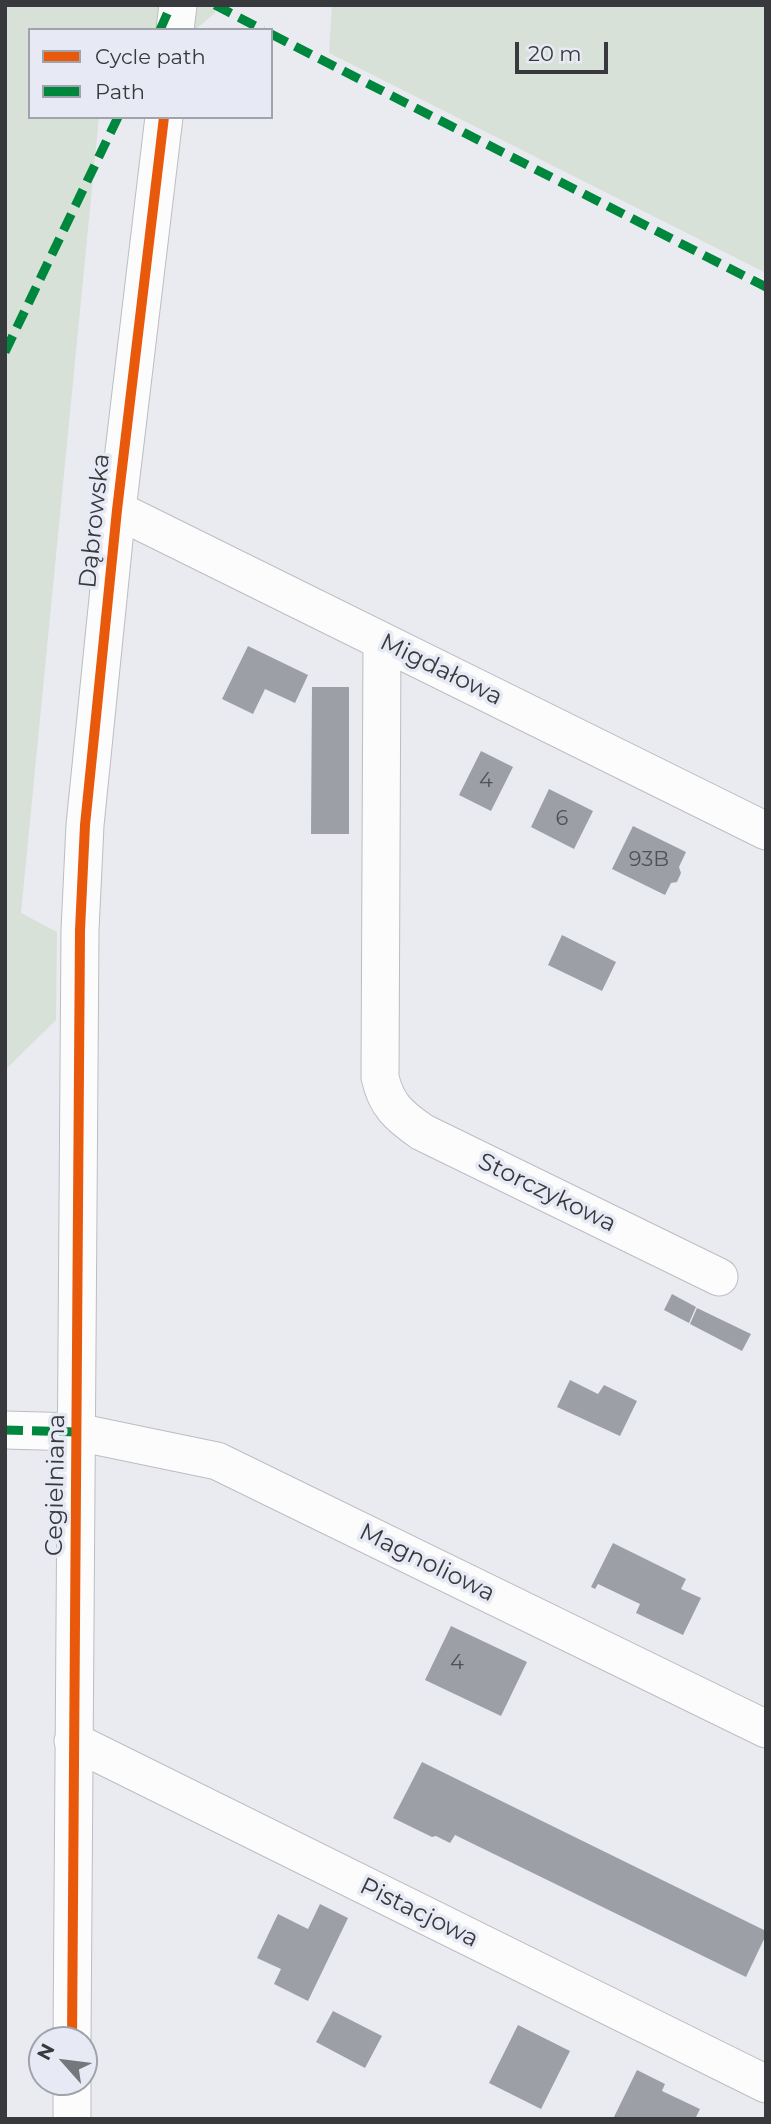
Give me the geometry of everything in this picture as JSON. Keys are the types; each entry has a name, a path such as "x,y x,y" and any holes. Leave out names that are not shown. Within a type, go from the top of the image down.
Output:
{"street":[{"path":"175,28 178,5"},
{"name":"Dąbrowska","path":"80,930 85,825 117,510 164,119"},
{"name":"Migdałowa","path":"117,510 766,831"},
{"name":"Storczykowa","path":"382,641 380,1077 384,1097 402,1118 422,1132 719,1277"},
{"name":"Cegielniana","path":"72,2026 80,930"},
{"name":"Magnoliowa","path":"5,1430 78,1432 217,1461 766,1729"},
{"name":"Pistacjowa","path":"73,1741 766,2084"},
{"path":"72,2096 72,2119"}],"shaded area":[{"path":"5,5 216,5 215,13 197,28 28,28 28,119 99,119 21,913 57,932 56,1020 5,1070"},
{"path":"332,5 766,5 766,273 329,53"}],"building":[{"path":"248,646 308,675 295,703 265,689 253,714 222,699"},
{"path":"312,687 349,687 349,834 311,834"},
{"path":"481,751 513,767 491,811 459,795"},
{"path":"549,789 593,811 574,849 531,827"},
{"path":"633,826 686,852 679,867 681,873 677,882 671,883 665,895 612,869"},
{"path":"562,935 616,962 602,991 548,965"},
{"path":"672,1294 696,1307 689,1323 664,1310"},
{"path":"697,1308 751,1334 742,1351 690,1324"},
{"path":"570,1380 598,1394 604,1385 637,1401 620,1436 557,1407"},
{"path":"613,1543 686,1579 681,1589 701,1598 683,1635 636,1613 640,1604 598,1584 595,1589 591,1587"},
{"path":"451,1626 527,1662 501,1716 425,1680"},
{"path":"422,1762 766,1931 746,1977 455,1835 450,1843 393,1818"},
{"path":"320,1904 348,1918 308,2001 274,1984 281,1969 257,1958 278,1914 308,1929"},
{"path":"333,2011 382,2036 365,2068 316,2042"},
{"path":"518,2025 570,2051 541,2109 489,2083"},
{"path":"637,2070 665,2084 662,2091 700,2109 695,2119 613,2119"}],"marked path":[{"path":"161,28 171,5"},
{"path":"215,5 259,28"},
{"path":"273,35 766,287"},
{"path":"5,352 117,119"},
{"path":"5,1430 77,1432"}],"cycle path":[{"path":"72,2026 80,930 85,825 117,510 164,119"}]}
